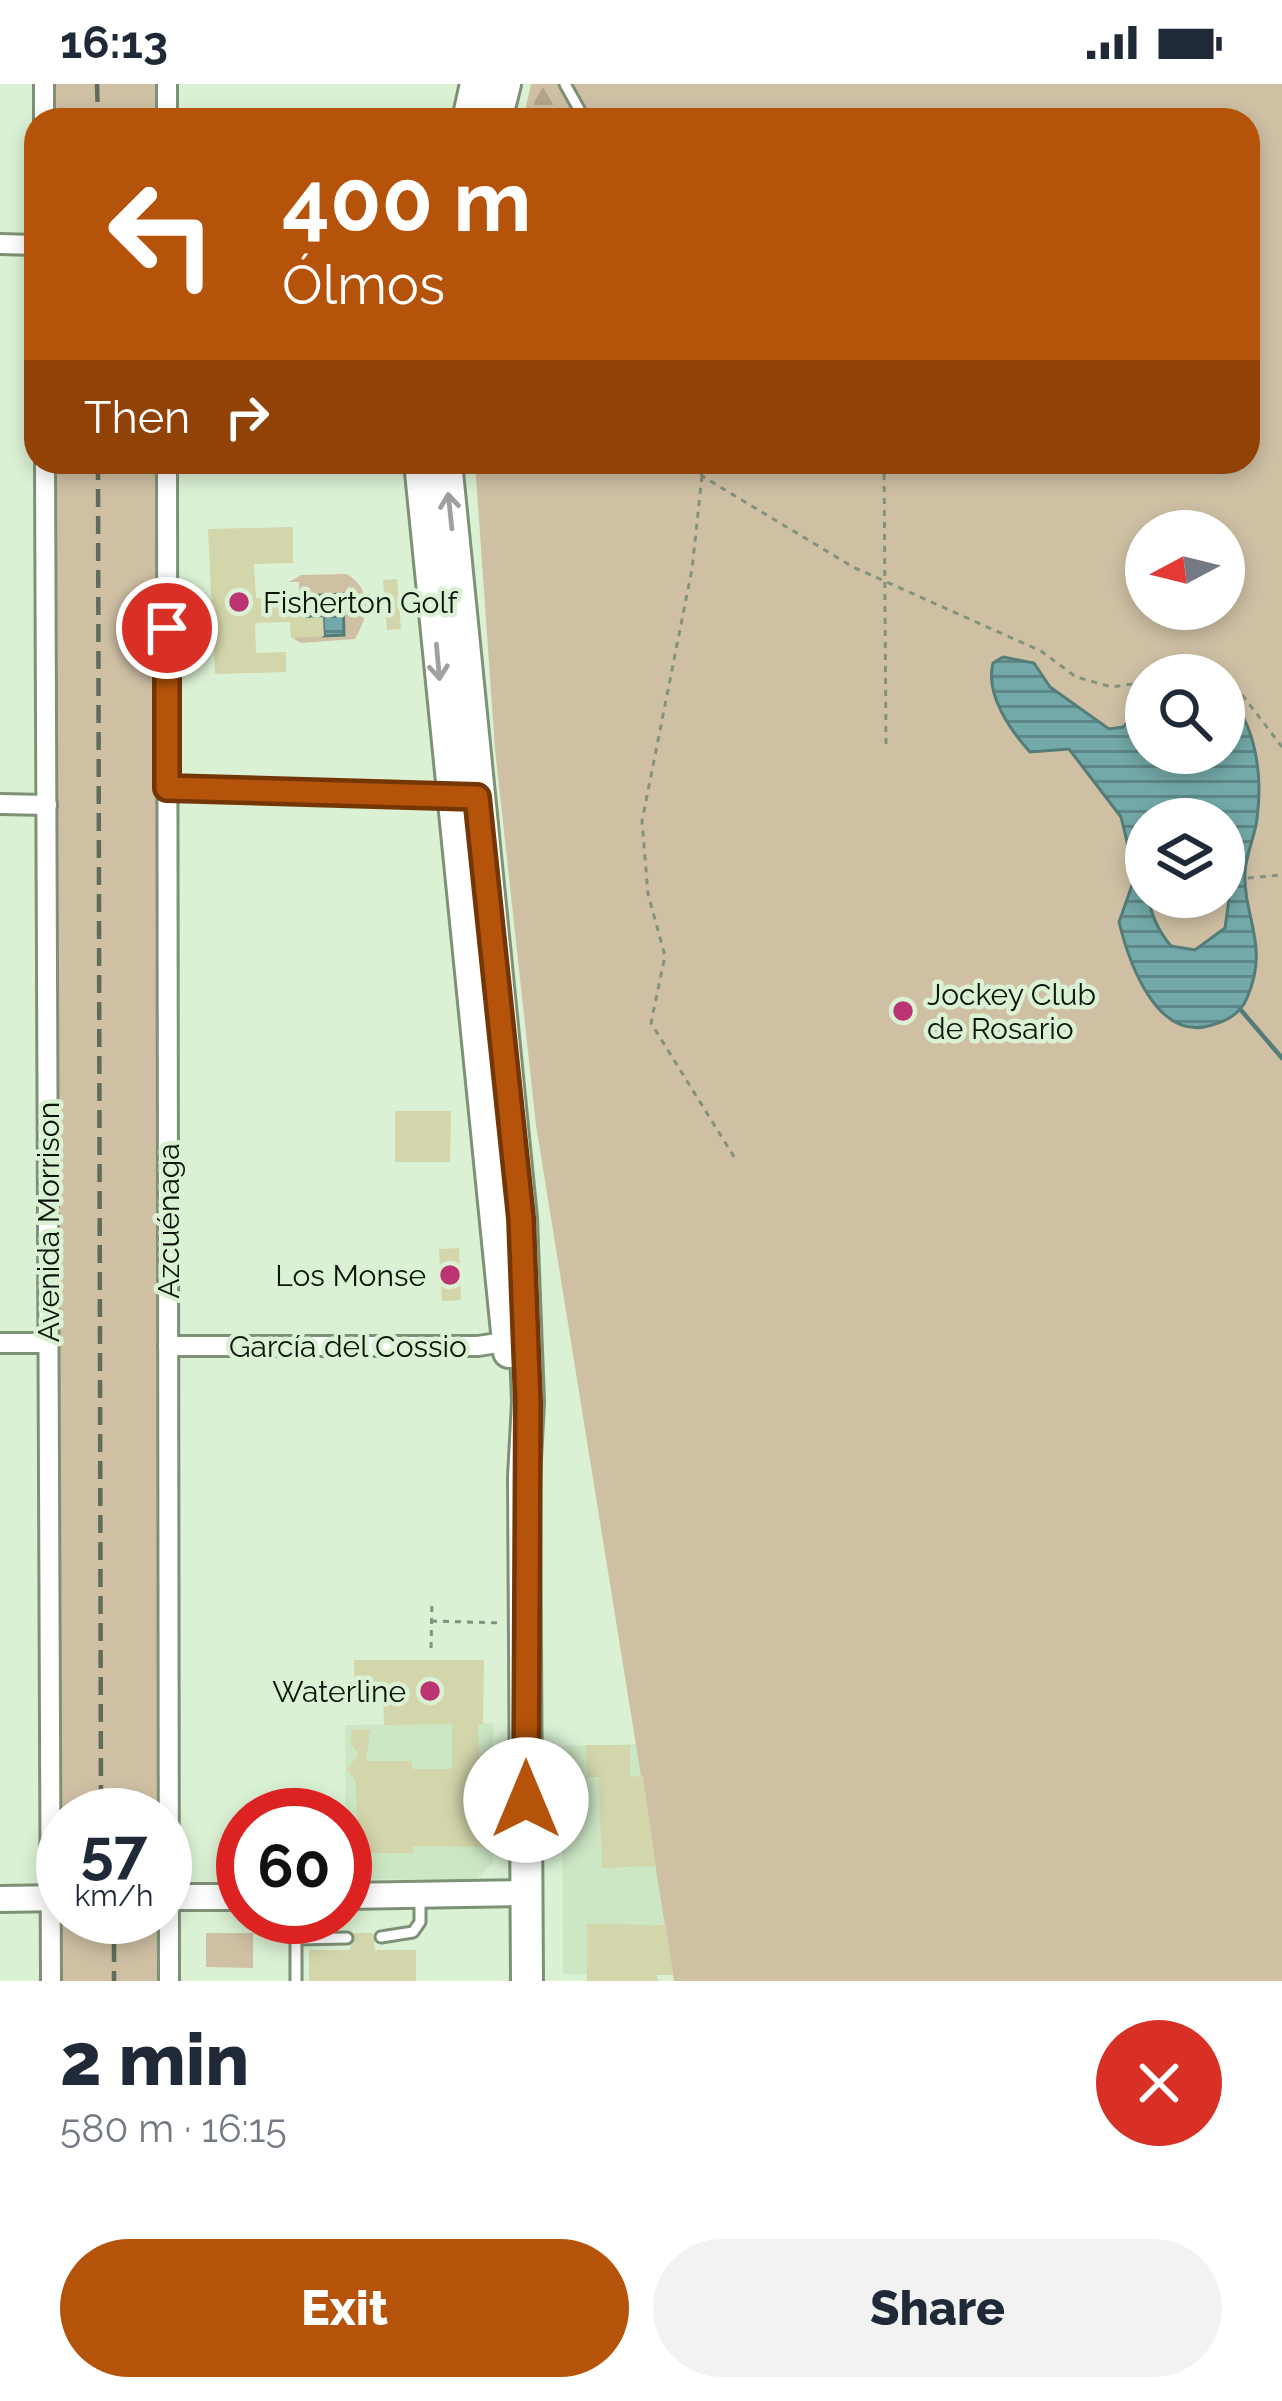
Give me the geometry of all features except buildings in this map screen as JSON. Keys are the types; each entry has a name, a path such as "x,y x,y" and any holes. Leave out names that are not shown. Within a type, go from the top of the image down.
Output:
{"main road":[{"path":"422,474 464,798 517,1340 524,1477 527,1981"},
{"path":"447,474 464,798"}],"street":[{"name":"Avenida Morrison","path":"45,474 55,1788"},
{"name":"Azcuénaga","path":"167,474 167,1788"},
{"path":"167,788 464,798"},
{"path":"0,804 46,805"},
{"name":"García del Cossio","path":"168,1346 517,1340"},
{"path":"0,1343 49,1343"},
{"path":"372,1897 527,1893"},
{"path":"0,1899 36,1898"},
{"name":"Avenida Morrison","path":"51,1981 54,1944"},
{"name":"Azcuénaga","path":"168,1944 169,1981"}],"lane":[{"path":"381,1937 413,1932 420,1922 420,1896"},
{"path":"296,1944 296,1981"}],"path":[{"path":"884,474 886,746"},
{"path":"736,1160 651,1023 665,956 648,894 642,821 692,569 702,476 881,580 1041,651 1076,676 1112,687 1125,685"},
{"path":"1245,698 1282,747"},
{"path":"1245,878 1282,874"},
{"path":"431,1648 432,1600"},
{"path":"431,1622 492,1623"}],"shaded area":[{"path":"493,1723 493,1863 475,1880 372,1879 372,1788 345,1788 345,1725"},
{"path":"638,1744 673,1975 563,1974 562,1746"}],"green space":[{"path":"44,84 167,84 167,108 44,108"},
{"name":"Jockey Club de Rosario","path":"531,84 1282,84 1282,1981 674,1981 536,1125 495,749 476,474 1260,474 1260,108 526,108"},
{"path":"538,84 550,84 566,108 533,108"},
{"path":"45,474 167,474 169,1788 50,1788"},
{"path":"347,574 361,588 366,604 355,639 301,643 291,637 344,635 342,594 299,596 299,582 289,582 301,575"},
{"path":"206,1933 216,1933 216,1944 253,1944 253,1968 206,1967"},
{"path":"51,1944 169,1944 169,1981 51,1981"}],"water":[{"path":"343,594 344,635 324,636 323,618 305,618 304,596"},
{"path":"1003,657 1034,663 1050,687 1109,729 1125,725 1125,774 1245,774 1245,720 1259,784 1245,872 1245,798 1125,798 1125,834 1121,817 1069,749 1030,752 1001,711 991,675 993,663"},
{"path":"1245,888 1256,962 1241,1008 1212,1025 1176,1022 1161,1011 1138,977 1119,922 1125,905 1125,918 1154,918 1171,946 1195,950 1225,928 1226,918 1245,918"}],"waterway":[{"path":"1240,1009 1282,1058"}],"railway":[{"path":"97,84 98,108"},
{"path":"98,474 101,1788"},
{"path":"114,1944 114,1981"}],"place":[{"name":"Fisherton Golf","path":"239,602"},
{"name":"Jockey Club de Rosario","path":"903,1011"},
{"name":"Los Monse","path":"450,1275"},
{"name":"Waterline","path":"430,1691"}],"route":[{"path":"167,628 167,788 452,800 477,797 521,1218 528,1402 524,1477 526,1800"}]}
